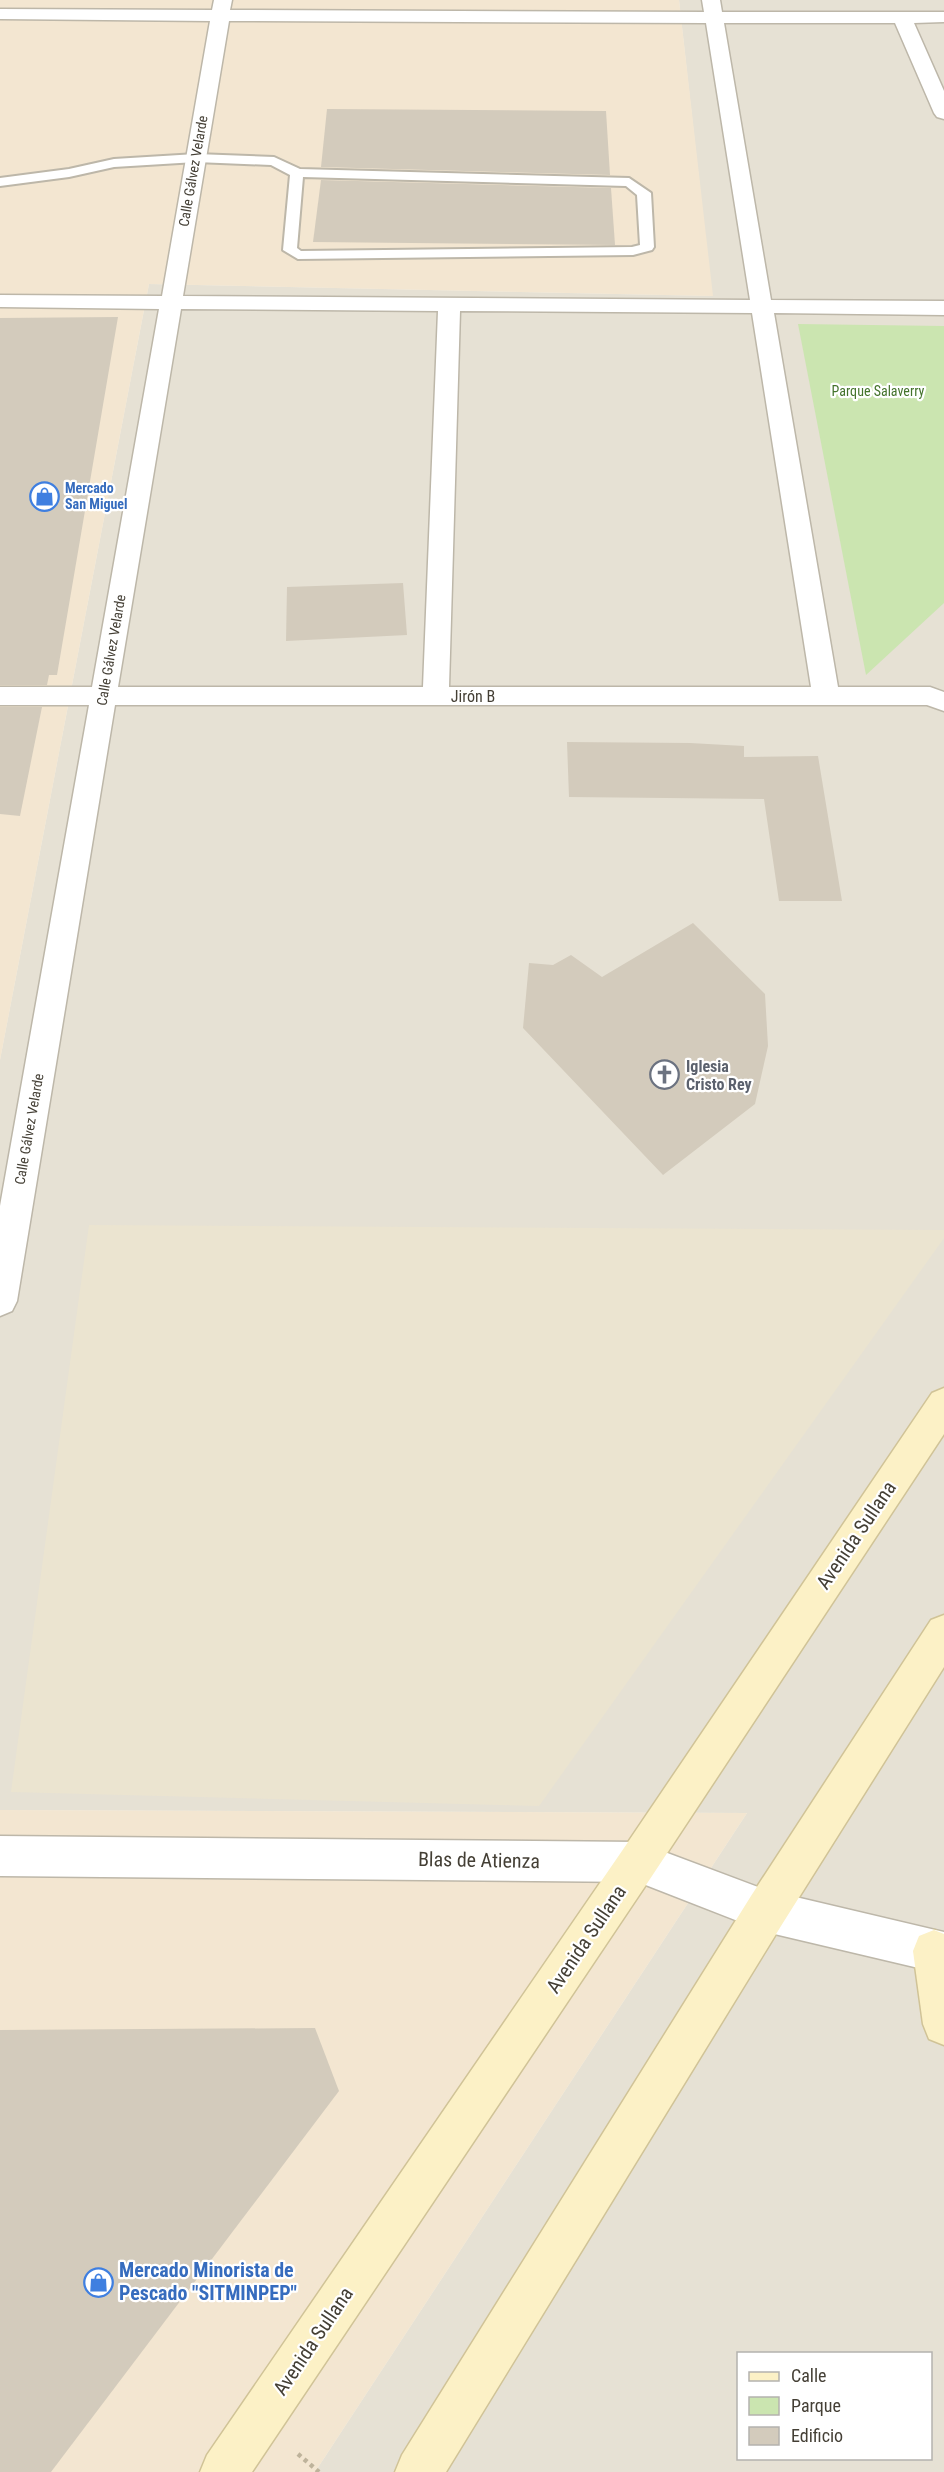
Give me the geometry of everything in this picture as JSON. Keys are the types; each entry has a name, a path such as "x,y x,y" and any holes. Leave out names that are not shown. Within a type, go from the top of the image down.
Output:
{"main road":[{"name":"Avenida Sullana","path":"224,2472 638,1862 944,1404"},
{"path":"419,2472 766,1911 944,1634"},
{"path":"939,1952 944,2024"}],"street":[{"path":"0,14 221,8 713,9 944,17"},
{"name":"Calle Gálvez Velarde","path":"0,1301 221,8"},
{"path":"713,9 826,696"},
{"path":"902,17 944,113"},
{"path":"0,301 944,308"},
{"path":"436,696 448,304"},
{"name":"Jirón B","path":"0,696 826,696 939,693"},
{"name":"Blas de Atienza","path":"0,1856 638,1862 766,1911 939,1952"}],"lane":[{"path":"0,182 69,173 114,163 196,158 274,161 297,173 629,182 644,193 647,247 633,251 298,255 290,250 297,173"}],"shaded area":[{"path":"0,0 679,0 713,296 149,284 0,1060"},
{"path":"679,0 944,0 944,2472 315,2472 747,1813 0,1810 0,1060 149,284 712,296"},
{"path":"89,1225 944,1230 944,1238 539,1806 11,1792"},
{"path":"0,1810 747,1813 315,2472 0,2472"}],"green space":[{"name":"Parque Salaverry","path":"798,324 944,326 944,603 866,675"}],"building":[{"path":"327,109 606,111 610,175 321,167"},
{"path":"321,180 611,188 615,245 313,242"},
{"name":"Mercado San Miguel","path":"118,317 57,675 49,675 47,685 0,685 0,318"},
{"path":"403,583 407,635 286,641 287,587"},
{"path":"0,707 42,707 20,816 0,814"},
{"path":"567,742 744,746 744,757 818,756 842,901 779,901 764,799 569,797"},
{"name":"Iglesia Cristo Rey","path":"693,923 765,994 768,1046 755,1104 663,1175 523,1028 529,963 553,965 571,955 602,977"},
{"name":"Mercado Minorista de Pescado \"SITMINPEP\"","path":"315,2028 339,2091 51,2472 0,2472 0,2030"}],"place":[{"name":"Mercado San Miguel","path":"44,496"},
{"name":"Iglesia Cristo Rey","path":"665,1075"},
{"name":"Mercado Minorista de Pescado \"SITMINPEP\"","path":"98,2282"}]}
